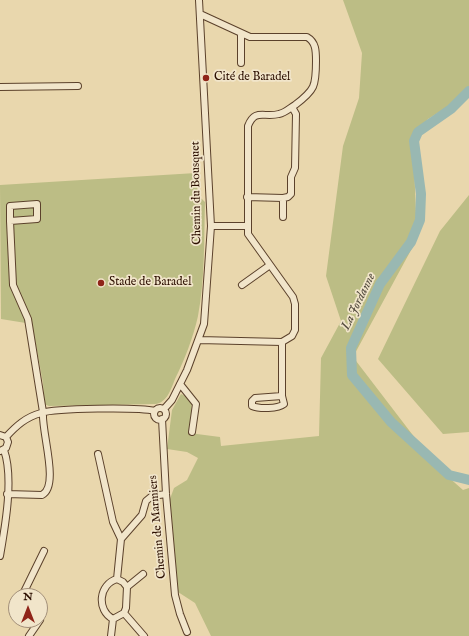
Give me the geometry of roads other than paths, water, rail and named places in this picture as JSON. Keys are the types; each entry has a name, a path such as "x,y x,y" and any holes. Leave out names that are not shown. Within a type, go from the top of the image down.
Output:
{"street":[{"name":"Chemin du Bousquet","path":"164,409 172,400 180,384 199,340 204,324 211,226 199,0"},
{"path":"199,340 282,342 292,336 295,330 295,304 293,297 248,234 248,126 251,118 257,115 277,115 284,113 310,94 316,80 316,48 312,40 306,37 250,37 200,14"},
{"path":"241,33 241,63"},
{"path":"0,87 78,86"},
{"path":"247,197 283,198 288,197 291,194 291,177 295,168 296,114 292,107"},
{"path":"283,198 283,217"},
{"path":"7,494 42,496 47,493 50,487 50,468 42,420 43,412 29,326 25,309 13,285 10,221 10,206 37,204 37,219 10,221"},
{"path":"211,226 247,226"},
{"path":"242,285 270,265"},
{"path":"282,342 282,396 284,404 281,406 256,408 252,406 252,401 255,398 282,396"},
{"path":"180,384 196,404 192,432"},
{"path":"0,556 6,525 8,469 2,450 8,444 3,436 27,418 43,412 69,410 155,411 159,408 164,409 166,415 162,420 156,419 155,411"},
{"name":"Chemin de Marmiers","path":"162,420 166,494 175,595 187,632"},
{"path":"98,454 112,522 121,539 117,579"},
{"path":"121,539 142,515 146,501 152,496 166,494"},
{"path":"26,588 44,551"},
{"path":"127,588 143,574"},
{"path":"113,619 124,613 126,608 127,588 124,582 117,579"},
{"path":"113,619 104,612 102,607 103,590 106,585 117,579"},
{"path":"124,613 144,636"},
{"path":"111,636 113,619"}],"waterway":[{"name":"La Jordanne","path":"469,91 451,109 418,132 414,141 421,194 420,220 411,242 380,284 351,348 352,375 391,422 449,475 469,480"}],"place":[{"name":"Cité de Baradel","path":"206,78"},
{"name":"Stade de Baradel","path":"101,283"}]}
